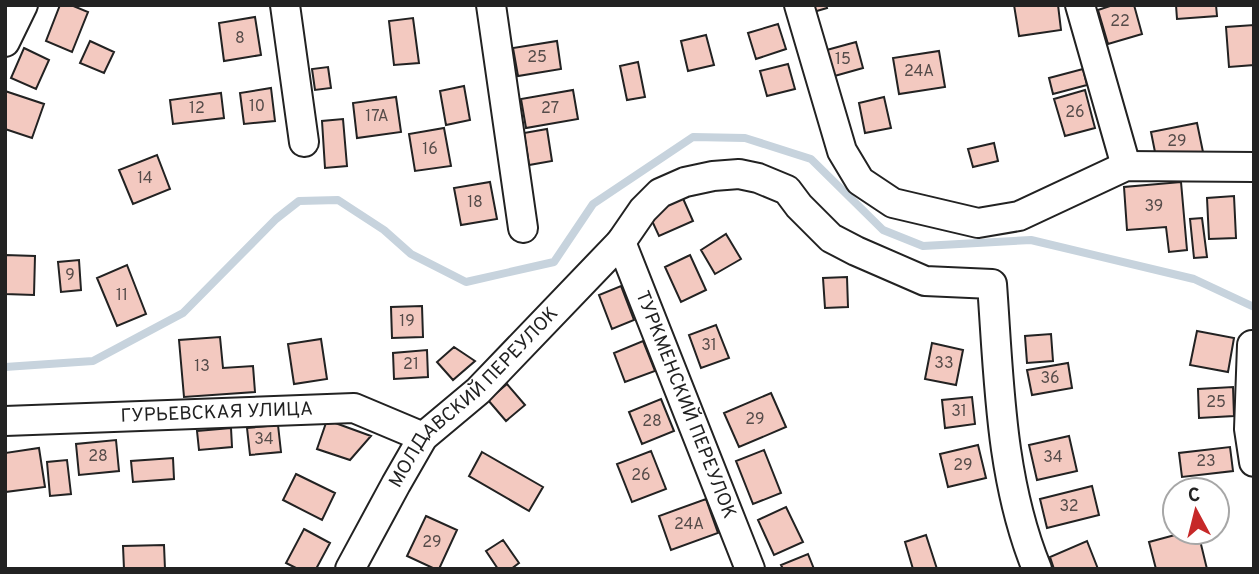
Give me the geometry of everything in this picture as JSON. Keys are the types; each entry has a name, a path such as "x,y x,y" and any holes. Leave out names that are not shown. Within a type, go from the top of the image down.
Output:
{"street":[{"path":"5,42 23,5"},
{"path":"285,5 304,142"},
{"path":"491,5 523,228"},
{"path":"799,5 842,151 860,181 893,204 978,223 1019,216 1126,166 1254,167"},
{"path":"1080,5 1126,166"},
{"name":"МОЛДАВСКИЙ ПЕРЕУЛОК","path":"350,569 423,437 478,391 621,242 643,210 660,193 685,182 739,174 758,178 787,190 831,238 925,281 992,284 1005,441 1017,503 1037,569"},
{"name":"ТУРКМЕНСКИЙ ПЕРЕУЛОК","path":"621,242 750,569"},
{"path":"1252,345 1249,429 1254,462"},
{"name":"ГУРЬЕВСКАЯ УЛИЦА","path":"5,421 354,408 423,437"}],"building":[{"path":"60,5 71,5 88,12 72,52 46,41"},
{"path":"808,5 826,5 827,8 810,13"},
{"path":"1014,5 1058,5 1061,30 1019,36"},
{"path":"1113,5 1134,5 1142,34 1108,44 1098,10"},
{"path":"1176,5 1216,5 1217,16 1177,19"},
{"path":"255,17 261,55 224,61 219,23"},
{"path":"413,18 419,63 394,65 389,21"},
{"path":"778,24 786,49 756,59 748,33"},
{"path":"1254,25 1254,65 1229,67 1226,27"},
{"path":"706,35 714,65 688,71 681,41"},
{"path":"90,41 114,52 104,73 80,63"},
{"path":"557,41 561,69 518,76 513,48"},
{"path":"856,42 863,68 831,77 823,51"},
{"path":"24,48 49,60 36,89 11,78"},
{"path":"939,51 945,87 899,94 893,58"},
{"path":"638,62 645,97 627,100 620,66"},
{"path":"788,64 795,89 767,96 760,71"},
{"path":"328,67 331,88 315,90 312,69"},
{"path":"1083,69 1087,85 1053,94 1049,78"},
{"path":"464,86 470,120 446,125 440,91"},
{"path":"271,88 275,121 244,124 240,93"},
{"path":"573,90 578,119 526,128 521,99"},
{"path":"1085,90 1095,128 1065,136 1054,99"},
{"path":"5,91 44,104 32,138 5,129"},
{"path":"221,93 224,118 173,124 170,100"},
{"path":"396,97 401,132 357,138 353,103"},
{"path":"884,97 891,128 865,133 859,103"},
{"path":"343,119 347,166 325,168 322,121"},
{"path":"1197,123 1203,152 1157,162 1151,132"},
{"path":"444,128 451,166 415,171 409,134"},
{"path":"547,129 552,161 529,165 524,133"},
{"path":"994,143 998,161 973,167 968,149"},
{"path":"157,155 170,189 133,204 119,170"},
{"path":"490,182 497,219 461,225 454,188"},
{"path":"1181,182 1187,250 1169,252 1166,227 1127,230 1124,187"},
{"path":"681,194 693,221 659,236 647,210"},
{"path":"1234,196 1236,238 1209,239 1207,198"},
{"path":"1202,218 1207,257 1194,258 1190,219"},
{"path":"726,234 741,259 715,274 701,250"},
{"path":"5,255 35,256 34,295 5,294"},
{"path":"690,255 706,290 681,302 665,267"},
{"path":"79,260 81,290 61,292 58,262"},
{"path":"127,265 146,314 117,326 97,278"},
{"path":"847,277 848,307 825,308 823,278"},
{"path":"621,286 634,320 612,329 599,295"},
{"path":"422,306 423,337 392,338 391,307"},
{"path":"716,325 729,358 701,368 689,335"},
{"path":"1197,331 1234,338 1228,372 1190,365"},
{"path":"1051,334 1053,361 1027,363 1025,336"},
{"path":"220,337 223,368 253,366 255,392 184,397 179,340"},
{"path":"321,339 327,379 294,384 288,344"},
{"path":"643,341 655,371 625,382 614,353"},
{"path":"932,343 963,350 956,385 925,379"},
{"path":"454,347 475,361 453,380 437,362"},
{"path":"427,350 428,377 394,379 393,353"},
{"path":"1068,363 1072,388 1032,395 1027,370"},
{"path":"507,384 525,405 506,421 488,400"},
{"path":"1233,387 1234,416 1199,418 1198,389"},
{"path":"771,393 786,427 739,447 724,413"},
{"path":"972,397 975,424 945,428 942,400"},
{"path":"661,399 674,431 642,444 629,412"},
{"path":"327,420 371,436 350,460 317,449"},
{"path":"278,425 281,452 250,455 247,428"},
{"path":"231,428 232,447 199,450 197,431"},
{"path":"1069,436 1077,471 1037,480 1029,445"},
{"path":"116,440 119,471 79,475 76,444"},
{"path":"978,445 986,478 948,487 940,454"},
{"path":"1230,447 1233,471 1182,476 1179,453"},
{"path":"39,448 45,487 5,492 5,453"},
{"path":"764,450 781,493 753,504 736,461"},
{"path":"651,451 666,489 632,502 617,464"},
{"path":"482,452 543,487 529,511 469,476"},
{"path":"173,458 174,479 133,482 131,461"},
{"path":"67,460 71,494 50,496 47,462"},
{"path":"296,474 335,493 322,520 283,500"},
{"path":"1092,486 1099,515 1047,528 1040,499"},
{"path":"706,499 718,533 671,550 659,516"},
{"path":"786,507 803,542 774,555 758,520"},
{"path":"426,516 457,530 439,569 407,556"},
{"path":"304,529 330,543 316,569 298,569 286,563"},
{"path":"926,535 937,569 913,569 905,542"},
{"path":"1161,539 1161,546 1201,546 1207,569 1156,569 1149,542"},
{"path":"503,540 519,563 511,569 498,569 486,551"},
{"path":"1087,541 1098,569 1054,569 1050,557"},
{"path":"164,545 165,569 124,569 123,546"},
{"path":"808,554 814,569 783,569 781,565"}],"waterway":[{"path":"5,367 93,361 183,313 276,219 299,201 338,200 384,230 411,254 466,282 554,262 593,204 693,137 745,138 811,159 883,230 923,246 1031,240 1194,279 1254,307"}]}
